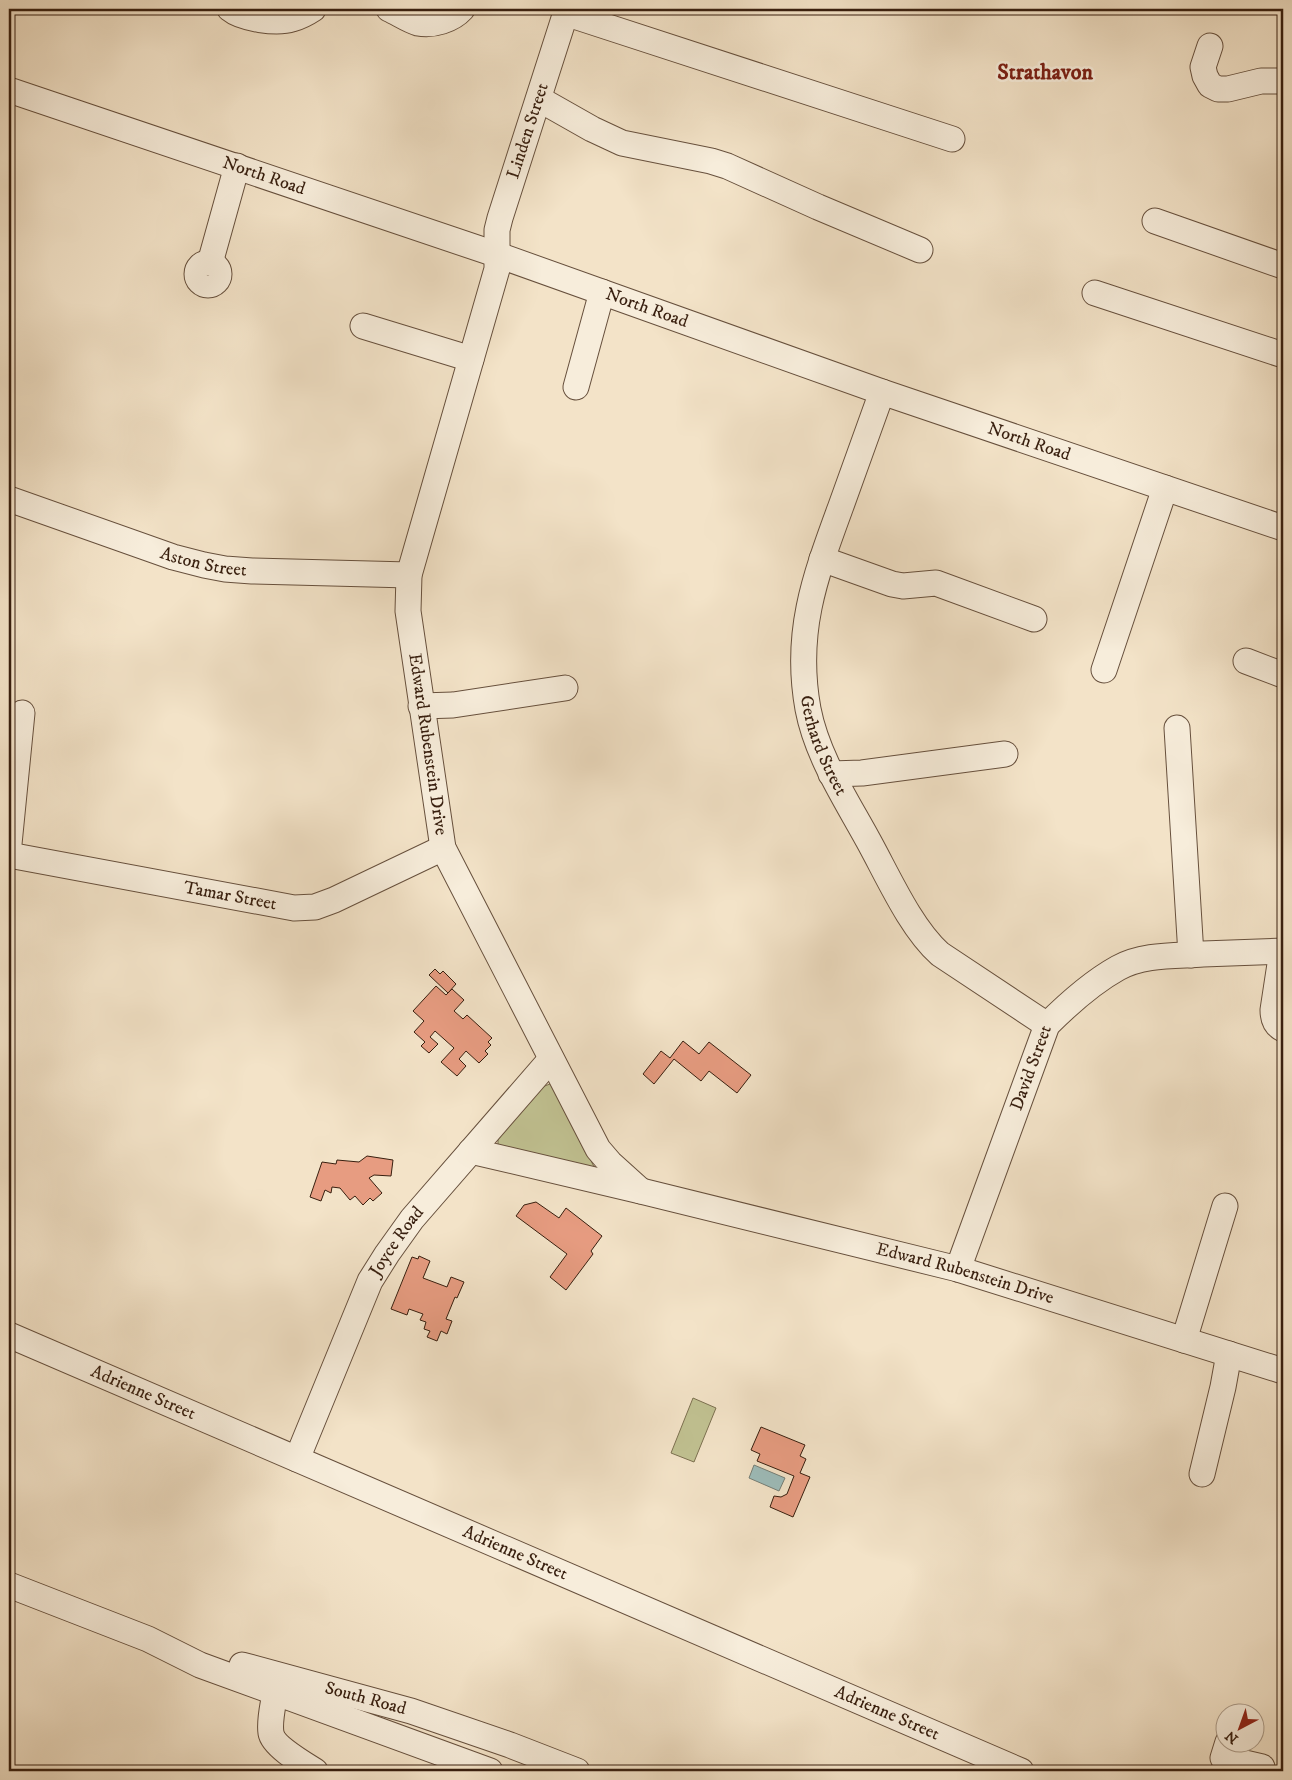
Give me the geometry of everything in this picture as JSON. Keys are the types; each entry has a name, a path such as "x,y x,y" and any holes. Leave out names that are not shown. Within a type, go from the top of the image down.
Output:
{"street":[{"path":"230,9 246,16 276,21 291,20 313,9"},
{"path":"389,9 418,23 429,24 452,17 462,9"},
{"path":"566,11 952,139"},
{"name":"Linden Street","path":"498,255 497,230 500,218 566,11"},
{"path":"1210,46 1203,67 1210,85 1218,89 1228,89 1261,81 1283,82"},
{"name":"North Road","path":"9,90 498,255 882,392 1283,528"},
{"path":"539,99 592,129 622,143 727,166 920,250"},
{"path":"210,263 237,166"},
{"path":"1155,221 1283,266"},
{"name":"Edward Rubenstein Drive","path":"498,255 493,285 409,575 408,611 442,848 598,1148 615,1168 641,1191"},
{"path":"576,387 602,292"},
{"path":"1095,293 1283,355"},
{"path":"363,326 472,359"},
{"name":"Gerhard Street","path":"882,392 816,576 807,613 803,642 804,678 808,710 831,774 904,905 929,945 1047,1025"},
{"path":"1104,670 1166,488"},
{"name":"Aston Street","path":"9,499 173,556 211,567 243,570 409,575"},
{"path":"822,559 892,584 902,586 936,582 1034,619"},
{"path":"1246,661 1283,674"},
{"path":"421,706 453,704 564,688"},
{"path":"9,844 22,713"},
{"path":"1177,728 1191,955"},
{"path":"831,774 862,773 1005,754"},
{"name":"Tamar Street","path":"9,855 294,908 315,906 334,900 442,848"},
{"path":"1283,951 1272,1010 1273,1019 1283,1029"},
{"name":"David Street","path":"958,1269 1047,1025 1070,1002 1118,967 1137,960 1153,957 1283,951"},
{"name":"Joyce Road","path":"297,1459 370,1281 386,1254 412,1219 551,1059"},
{"name":"Edward Rubenstein Drive","path":"471,1151 958,1269 1283,1371"},
{"path":"1184,1340 1225,1206"},
{"name":"Adrienne Street","path":"9,1335 1021,1771"},
{"path":"1202,1474 1229,1354"},
{"name":"South Road","path":"9,1585 148,1639 200,1665 490,1771"},
{"name":"South Road","path":"148,1639 411,1711 510,1745 577,1771"},
{"path":"275,1694 271,1734 285,1750 315,1771"},
{"path":"1223,1757 1262,1767"}],"green space":[{"path":"550,1084 557,1090 596,1171 498,1145 498,1138 542,1087"},
{"path":"693,1398 716,1408 694,1462 671,1453"}],"water":[{"path":"754,1465 785,1478 779,1491 749,1478"}],"building":[{"path":"435,969 440,974 443,971 456,984 448,993 429,975"},
{"path":"436,986 446,995 452,989 464,1000 454,1011 463,1019 467,1015 492,1038 488,1042 491,1045 485,1051 488,1054 479,1063 466,1051 459,1059 466,1066 457,1076 441,1062 454,1048 435,1031 430,1037 438,1044 429,1053 421,1046 425,1042 414,1032 424,1021 413,1011"},
{"path":"683,1041 699,1054 709,1042 751,1075 737,1093 709,1071 701,1081 674,1059 654,1084 643,1074 661,1051 670,1058"},
{"path":"367,1156 393,1160 391,1176 374,1175 369,1178 382,1193 373,1201 370,1198 363,1205 355,1196 350,1200 340,1188 332,1187 331,1193 325,1190 321,1201 310,1197 322,1162 336,1164 337,1160 359,1162"},
{"path":"536,1202 559,1218 566,1208 602,1236 591,1251 593,1254 566,1290 550,1277 567,1254 516,1216 524,1205"},
{"path":"419,1256 430,1261 423,1278 447,1287 451,1277 464,1282 457,1298 455,1297 446,1319 452,1321 447,1334 441,1331 437,1341 427,1337 430,1331 424,1329 426,1322 420,1320 423,1314 409,1309 407,1315 391,1309 412,1257 418,1259"},
{"path":"761,1427 805,1445 800,1456 806,1459 800,1473 810,1477 793,1517 770,1507 774,1496 781,1497 787,1494 794,1476 757,1461 760,1454 751,1450"}],"district":[{"name":"Strathavon","path":"1045,72"}]}
